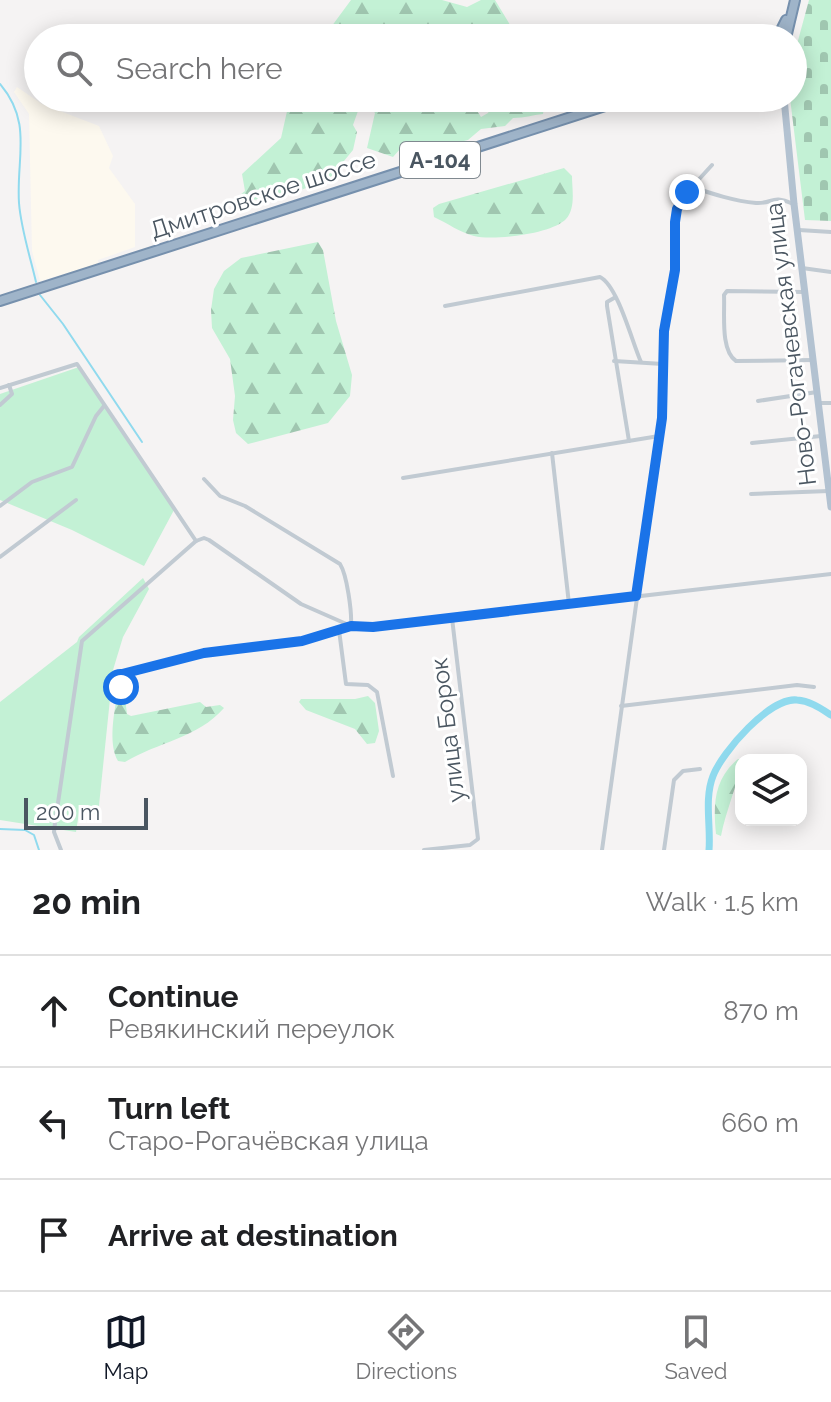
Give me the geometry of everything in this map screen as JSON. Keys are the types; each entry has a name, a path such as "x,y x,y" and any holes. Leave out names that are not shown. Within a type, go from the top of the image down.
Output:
{"highway":[{"path":"784,24 795,2"},
{"path":"790,24 795,2"},
{"name":"Дмитровское шоссе","path":"0,301 587,112"}],"main road":[{"name":"Ново-Рогачевская улица","path":"785,112 831,507"}],"street":[{"path":"602,850 659,436 664,331 675,270 677,209 712,165"},
{"path":"692,187 727,199 762,203 780,198 794,204"},
{"path":"797,230 831,232"},
{"path":"801,268 831,272"},
{"path":"445,306 600,277 609,283 625,315 641,362"},
{"path":"804,292 725,293 727,349 736,361 813,360"},
{"path":"614,298 607,302 607,306 629,441"},
{"path":"614,361 664,365"},
{"path":"0,388 77,364 196,541"},
{"path":"0,405 12,394 9,385"},
{"path":"758,401 817,392"},
{"path":"818,403 831,403"},
{"path":"0,506 32,482 72,467 96,416 104,406"},
{"path":"403,478 659,436"},
{"path":"752,443 822,436"},
{"path":"552,453 569,604"},
{"path":"204,479 220,496 245,506 340,564 351,607 351,626"},
{"path":"751,494 829,491"},
{"path":"0,557 76,500"},
{"path":"61,850 54,832 82,641 196,541 209,540 294,600 351,626"},
{"path":"121,687 122,674 204,653 302,641 351,626 373,627 831,574"},
{"name":"улица Борок","path":"424,850 470,845 478,839 452,618"},
{"path":"339,630 346,684 368,685 377,692 393,776"},
{"path":"621,706 797,685 814,687"},
{"path":"664,850 674,780 683,771 700,769"}],"shaded area":[{"path":"17,87 24,92 24,107 14,92"},
{"path":"28,112 63,112 99,126 113,156 109,168 135,204 135,247 98,260 98,264 40,281 32,251"}],"green space":[{"path":"351,0 442,0 467,7 481,0 495,0 510,24 333,24"},
{"path":"809,0 831,0 831,221 805,220 792,112 807,112 807,24 802,24"},
{"path":"287,112 358,112 353,125 357,132 353,150 330,178 277,200 264,197 233,206 235,199 245,191 242,174 281,138"},
{"path":"478,112 481,117 489,112 543,112 513,118 505,126 481,129 468,140 414,153 401,148 393,157 367,148 375,113"},
{"path":"564,168 572,176 571,209 566,219 548,229 508,237 483,237 464,233 434,217 433,208 439,204"},
{"path":"318,242 323,250 336,321 352,375 350,396 328,423 248,444 236,433 230,359 212,328 214,289 224,271 241,258"},
{"path":"79,367 174,510 144,566 72,530 0,500 0,394"},
{"path":"143,578 149,589 123,637 113,670 98,815 79,812 76,832 0,820 0,702 77,642"},
{"path":"122,696 127,714 131,716 200,702 206,707 220,705 224,708 190,733 125,762 118,761 113,740 116,702"},
{"path":"368,696 375,703 379,731 375,743 367,744 355,729 306,710 299,702 301,699 355,699"},
{"path":"735,762 735,786 721,836 716,834 717,793"}],"waterway":[{"path":"0,84 10,98 20,127 19,203 36,282"},
{"path":"40,295 142,442"},
{"path":"709,850 710,785 718,766 736,741 761,716 786,701 806,702 831,715"},
{"path":"0,829 25,830 34,835 39,850"}],"route":[{"path":"121,687 122,674 204,653 302,641 351,626 373,627 636,596 662,418 664,331 675,270 675,222 677,209 687,192"}]}
